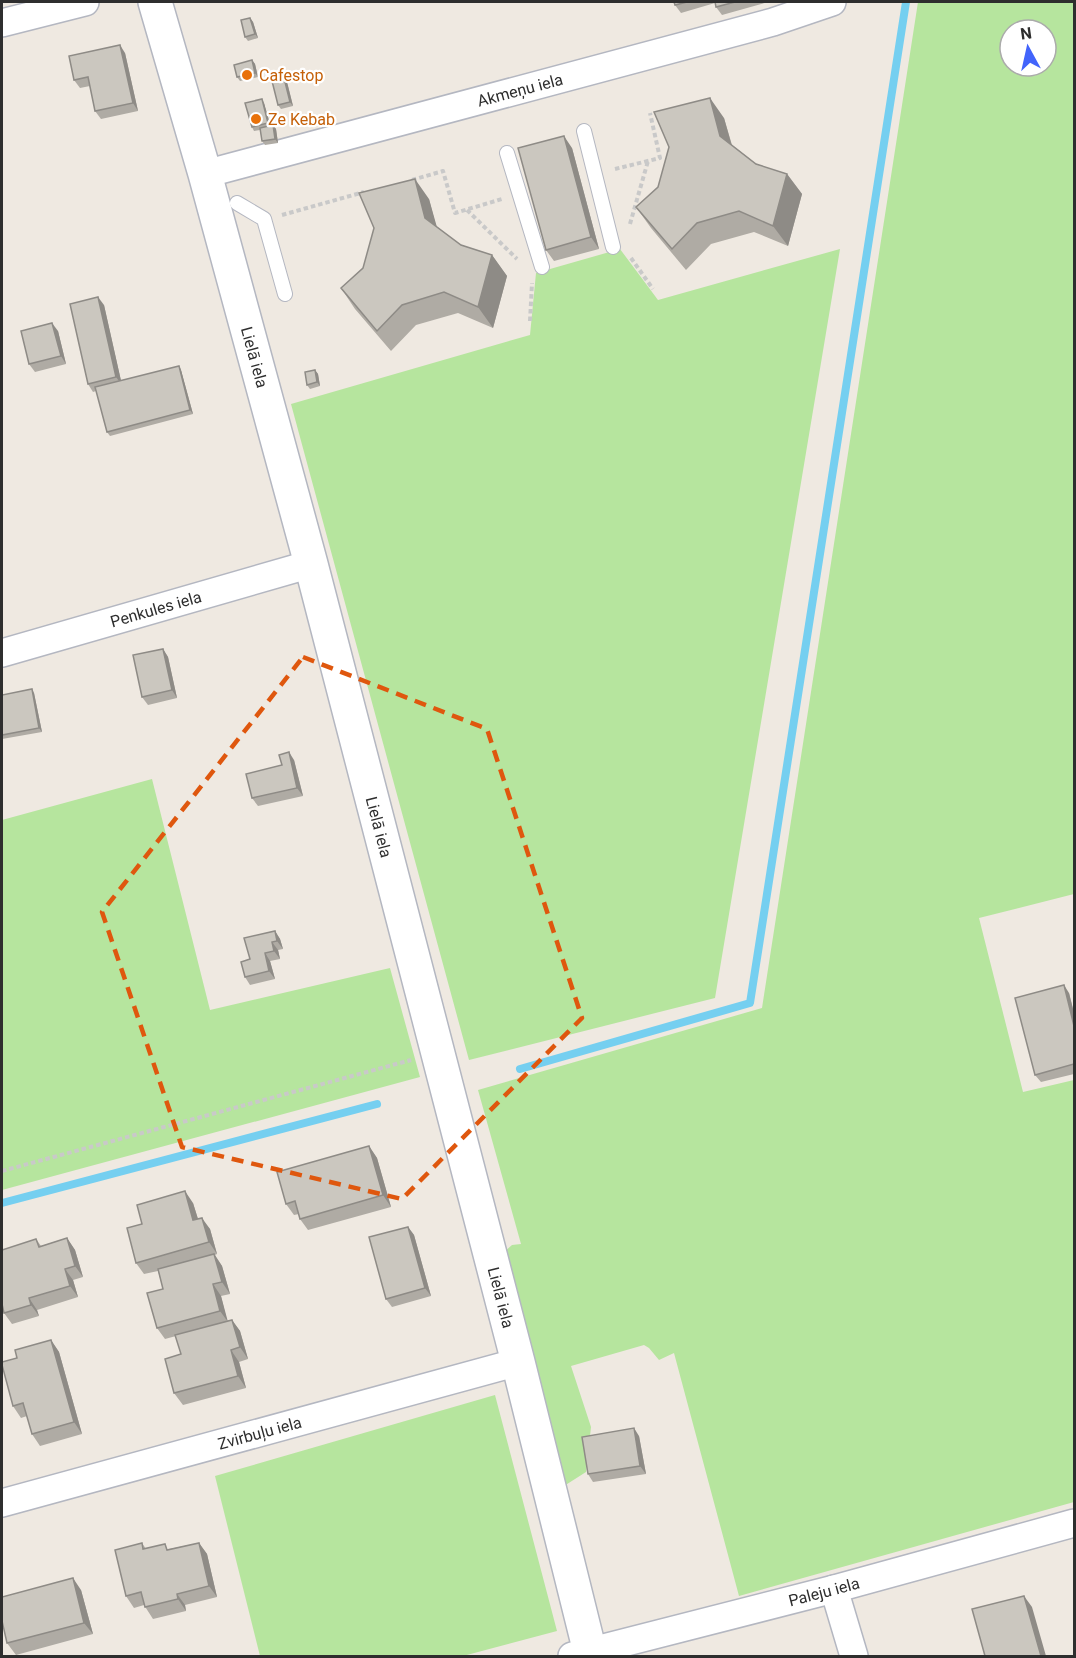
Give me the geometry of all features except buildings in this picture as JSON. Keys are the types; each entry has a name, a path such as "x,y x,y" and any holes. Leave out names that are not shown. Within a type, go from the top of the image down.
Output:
{"street":[{"path":"2,23 85,2"},
{"name":"Lielā iela","path":"155,2 205,174 311,564 518,1362 584,1655"},
{"name":"Akmeņu iela","path":"205,174 773,22 832,2"},
{"name":"Penkules iela","path":"2,653 311,564"},
{"name":"Zvirbuļu iela","path":"2,1503 518,1362"},
{"name":"Paleju iela","path":"584,1655 1074,1523"},
{"path":"834,1589 854,1656"}],"lane":[{"path":"584,131 613,248"},
{"path":"507,153 537,271"},
{"path":"237,202 264,219 285,294"}],"path":[{"path":"594,174 660,158 650,113"},
{"path":"629,226 648,161"},
{"path":"409,180 443,171 455,213 519,194"},
{"path":"264,219 364,192"},
{"path":"467,210 525,267"},
{"path":"629,256 653,289"},
{"path":"530,321 537,271"},
{"path":"2,1171 437,1053"}],"highlighted area":[{"path":"303,657 487,729 582,1018 402,1199 182,1147 102,912"}],"green space":[{"path":"918,2 1074,2 1074,894 979,918 1023,1092 1074,1080 1074,1502 739,1596 674,1353 659,1360 644,1345 571,1366 591,1427 586,1472 564,1486 503,1253 512,1245 521,1244 478,1090 762,1008"},
{"path":"620,249 658,300 840,249 715,998 469,1060 291,404 530,335 536,273"},
{"path":"152,779 210,1010 390,968 420,1077 2,1190 2,820"},
{"path":"495,1395 557,1631 463,1656 260,1656 215,1476"}],"waterway":[{"path":"520,1069 750,1003 906,2"},
{"path":"2,1203 377,1104"}],"place":[{"name":"Cafestop","path":"247,75"},
{"name":"Ze Kebab","path":"256,119"}]}
